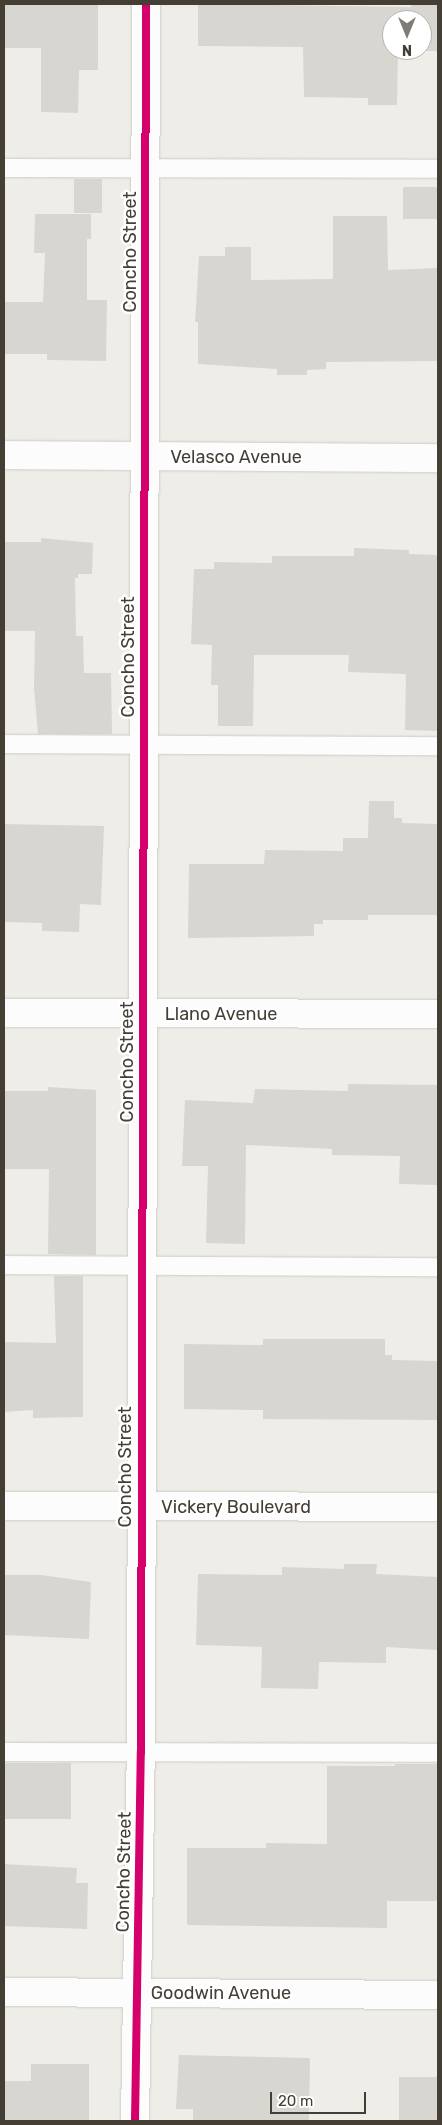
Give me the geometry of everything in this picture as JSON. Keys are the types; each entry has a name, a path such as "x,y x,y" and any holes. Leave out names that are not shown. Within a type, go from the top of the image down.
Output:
{"street":[{"name":"Concho Street","path":"135,2121 141,1753 140,1507 146,4"},
{"name":"Velasco Avenue","path":"4,455 438,458"},
{"name":"Llano Avenue","path":"4,1013 438,1014"},
{"name":"Vickery Boulevard","path":"4,1506 438,1508"},
{"name":"Goodwin Avenue","path":"4,1992 438,1995"}],"lane":[{"path":"4,168 438,169"},
{"path":"4,744 438,746"},
{"path":"4,1266 438,1267"},
{"path":"4,1752 438,1753"}],"building":[{"path":"4,4 98,4 98,70 79,70 78,113 41,112 41,48 4,48"},
{"path":"198,4 411,7 411,4 438,4 438,51 432,51 432,10 382,10 382,60 398,60 397,105 368,105 368,98 304,97 303,47 198,46"},
{"path":"74,179 102,179 102,213 74,213"},
{"path":"403,187 438,187 438,219 403,219"},
{"path":"35,214 91,214 91,239 87,239 87,300 107,300 106,361 47,360 47,354 4,354 4,302 43,302 45,253 34,253"},
{"path":"333,216 387,216 388,270 438,268 438,361 326,362 326,369 307,370 307,375 277,375 277,369 198,364 198,322 195,322 199,256 225,256 225,247 251,247 251,280 333,279"},
{"path":"41,538 93,543 92,574 78,574 78,578 75,578 76,636 83,636 84,673 111,673 112,734 38,734 34,688 35,631 4,631 4,542 41,542"},
{"path":"354,548 409,550 409,554 438,555 438,731 405,730 406,674 348,672 349,655 254,655 253,726 218,726 218,685 211,685 212,645 191,644 194,569 214,569 214,562 272,563 272,556 354,556"},
{"path":"369,801 394,801 394,818 402,818 402,823 438,824 438,915 368,915 368,920 323,920 323,924 314,924 314,936 188,938 189,864 264,864 265,850 343,851 343,838 368,838"},
{"path":"4,824 104,826 101,905 80,904 79,932 42,931 42,923 4,922"},
{"path":"348,1084 438,1085 438,1185 399,1184 400,1156 332,1155 332,1149 246,1145 245,1244 206,1243 208,1166 182,1166 185,1100 253,1103 255,1089 348,1091"},
{"path":"48,1087 96,1090 96,1255 48,1254 49,1169 4,1169 4,1091 48,1091"},
{"path":"54,1276 83,1276 83,1417 33,1418 33,1410 4,1412 4,1342 56,1343"},
{"path":"263,1339 385,1339 385,1355 392,1355 392,1360 438,1361 438,1420 263,1419 263,1410 184,1409 184,1344 263,1345"},
{"path":"344,1564 377,1564 376,1574 438,1577 438,1650 386,1647 386,1663 319,1662 318,1689 261,1688 262,1647 196,1645 198,1574 282,1575 282,1567 344,1569"},
{"path":"4,1575 41,1575 91,1582 89,1639 4,1635"},
{"path":"4,1763 71,1763 71,1819 4,1819"},
{"path":"395,1764 438,1764 438,1901 387,1901 387,1928 187,1925 187,1848 266,1848 266,1843 327,1844 327,1766 395,1766"},
{"path":"4,1864 77,1868 76,1883 88,1883 87,1929 4,1926"},
{"path":"179,2055 310,2058 309,2121 193,2121 193,2109 176,2109"},
{"path":"31,2064 89,2064 89,2121 4,2121 4,2081 31,2081"},
{"path":"399,2077 438,2077 438,2121 399,2121"}],"cycle path":[{"path":"135,2121 141,1753 146,4"}]}
